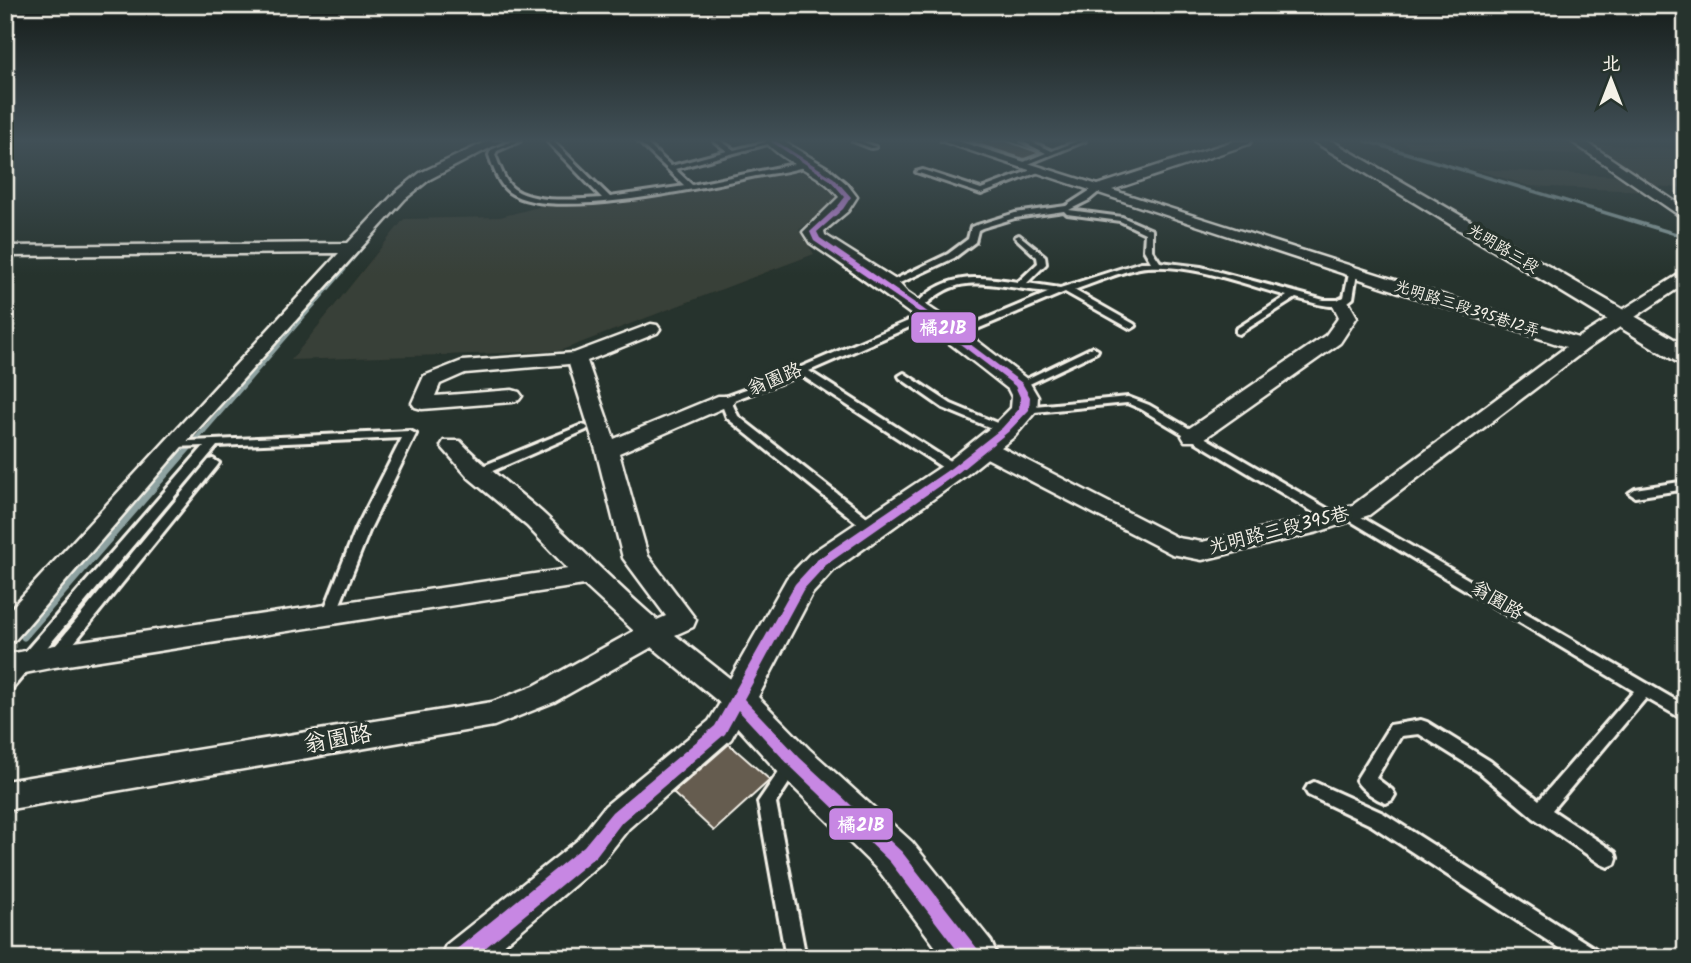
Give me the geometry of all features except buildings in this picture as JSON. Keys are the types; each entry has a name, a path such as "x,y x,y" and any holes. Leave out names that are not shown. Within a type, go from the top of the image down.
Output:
{"street":[{"path":"5,633 172,444 400,196 413,186"},
{"path":"459,958 590,851 617,817 720,730 799,587 822,562 955,470 1005,430 1021,397 955,335 922,313 888,285 817,239 813,232 817,225 847,202 848,197 839,186"},
{"path":"1084,186 1353,273"},
{"path":"1097,190 1109,186"},
{"name":"光明路三段","path":"1401,186 1629,314 1686,338"},
{"name":"光明路三段","path":"1417,186 1629,314 1686,357"},
{"path":"1642,186 1686,216"},
{"path":"5,251 354,248"},
{"name":"光明路三段395巷12弄","path":"1353,273 1580,345"},
{"path":"1629,314 1686,275"},
{"path":"1193,436 1333,339 1348,317 1341,303"},
{"name":"光明路三段395巷","path":"983,447 1172,546 1202,551 1361,510 1580,345 1629,314"},
{"path":"512,396 422,403 431,380 461,367 577,358 651,329"},
{"name":"翁園路","path":"5,796 494,714 544,694 654,633 683,620 636,558 607,450 577,358"},
{"path":"607,450 725,400"},
{"path":"452,446 654,633 737,700 795,762 896,857 974,958"},
{"path":"15,664 589,575"}],"lane":[{"path":"507,186 514,192 549,201 609,201 689,186"},
{"path":"594,186 609,201"},
{"path":"963,186 981,192 998,186"},
{"path":"888,285 951,256 972,240 974,229 1021,214 1079,206 1097,190"},
{"path":"1060,210 1122,219 1149,232 1149,250 1156,263"},
{"path":"1019,286 1042,264 1041,256 1020,237"},
{"path":"955,335 1063,290 1132,266 1156,263 1202,270 1324,303 1341,303 1348,298 1353,273"},
{"path":"922,313 923,299 937,290 956,283 979,280 1063,290 1131,326"},
{"path":"1239,331 1293,296"},
{"name":"翁園路","path":"871,527 733,418 725,400 801,370 922,313"},
{"path":"1021,397 1093,350"},
{"path":"801,370 955,470"},
{"path":"904,376 933,394 947,407 1005,430"},
{"name":"翁園路","path":"1021,397 1128,400 1342,517 1686,714"},
{"path":"477,472 582,428"},
{"path":"172,444 410,434 363,528 329,615"},
{"path":"5,686 15,664 213,443"},
{"path":"55,656 213,463"},
{"path":"1635,493 1686,485"},
{"path":"1540,812 1644,690"},
{"path":"1386,795 1365,780 1396,730 1420,727 1484,766 1540,812 1608,858"},
{"path":"795,762 766,802 796,958"},
{"path":"1314,790 1377,819 1592,958"}],"shaded area":[{"path":"705,186 828,186 838,200 799,230 814,254 559,351 291,360 404,219 500,217 546,205 615,205"},
{"path":"1529,186 1634,186 1641,191"},
{"path":"1652,186 1686,186 1686,188"}],"waterway":[{"path":"1516,186 1686,237"},
{"path":"342,271 381,226"},
{"path":"194,442 344,269"},
{"path":"24,637 195,440"}],"transit line":[{"name":"橘21B","path":"459,958 590,851 617,817 720,730 799,587 822,562 955,470 1005,430 1024,410 1025,397 1019,385 920,310 817,239 813,232 841,207 848,197 838,186"},
{"name":"橘21B","path":"737,700 795,762 896,857 974,958"}]}
